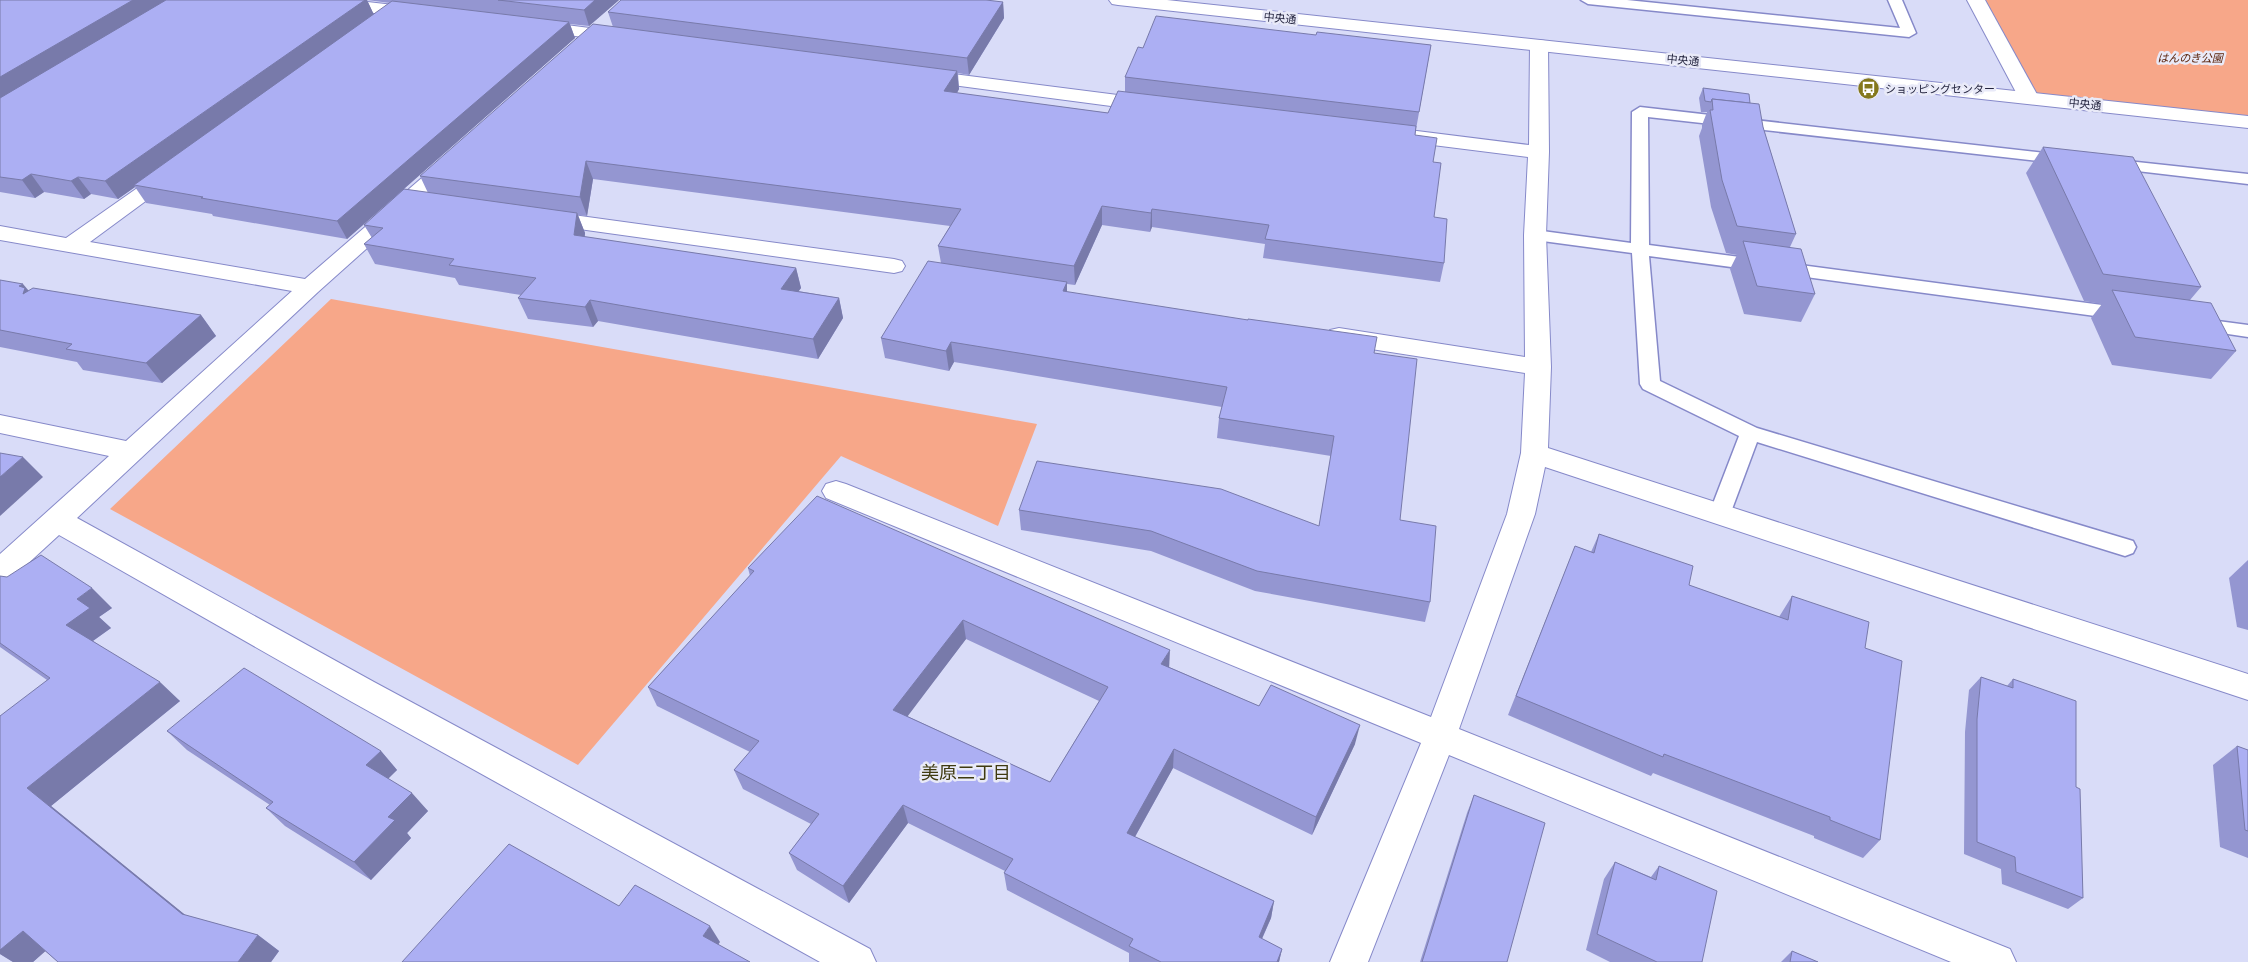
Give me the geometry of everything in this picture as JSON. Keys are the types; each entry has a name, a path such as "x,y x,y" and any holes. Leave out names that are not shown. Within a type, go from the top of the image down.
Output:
{"street":[{"path":"302,0 434,15"},
{"name":"中央通","path":"1118,0 2248,122"},
{"path":"1976,0 2029,98"},
{"path":"372,27 396,10"},
{"path":"574,54 618,14"},
{"path":"520,25 635,39"},
{"path":"1349,962 1441,734 1521,514 1534,453 1538,367 1535,235 1539,152 1538,45"},
{"path":"900,74 1164,107"},
{"path":"1379,133 1539,152"},
{"path":"0,572 310,286 469,147"},
{"path":"72,246 182,165"},
{"path":"409,200 439,204"},
{"path":"528,216 894,266"},
{"path":"0,233 310,286"},
{"path":"1321,333 1538,367"},
{"path":"0,424 129,451"},
{"path":"1534,453 2248,687"},
{"path":"836,491 1441,734 1997,962"},
{"path":"56,520 372,697 857,962"}],"lane":[{"path":"1588,0 1909,33 1895,0"},
{"path":"2125,547 1750,433 1650,384 1640,248 1640,112 2248,179"},
{"path":"1535,235 2140,316"},
{"path":"2179,322 2248,331"},
{"path":"1720,514 1750,433"}],"green space":[{"name":"はんのき公園","path":"1976,0 2248,0 2248,122 2029,98"},
{"path":"331,299 1037,424 998,526 841,456 578,765 110,509"}],"building":[{"path":"0,0 133,0 0,77"},
{"path":"166,0 365,0 105,181 78,177 71,181 31,174 22,180 0,177 0,98"},
{"path":"498,0 595,0 584,10"},
{"path":"621,0 986,0 1003,2 967,58 608,12"},
{"path":"392,1 569,22 337,221 134,185"},
{"path":"1156,16 1316,35 1317,32 1431,45 1419,112 1125,77 1138,47 1143,48"},
{"path":"593,24 957,71 944,91 1108,113 1118,91 1416,126 1415,135 1437,138 1433,162 1441,163 1434,217 1447,219 1444,263 1265,239 1269,225 1152,209 1151,213 1102,206 1074,266 938,246 961,209 586,161 580,197 420,176"},
{"path":"1703,88 1749,94 1750,103 1712,99 1711,102 1705,101"},
{"path":"1712,99 1759,104 1763,127 1796,234 1737,226 1722,180 1710,110 1713,110"},
{"path":"2043,147 2133,157 2201,287 2103,274"},
{"path":"404,189 577,213 574,235 796,268 781,289 839,298 813,339 590,300 585,307 518,298 536,278 449,265 454,259 364,244 383,228 364,225"},
{"path":"1743,241 1801,249 1815,294 1757,286"},
{"path":"928,261 1067,282 1063,291 1248,320 1377,337 1374,353 1417,359 1400,520 1436,526 1430,602 1257,571 1151,531 1019,510 1037,461 1221,489 1319,526 1334,436 1219,418 1227,387 951,342 946,351 881,338"},
{"path":"0,280 23,284 19,286 25,288 23,294 33,288 201,315 146,363 66,349 72,344 0,330"},
{"path":"2112,290 2211,303 2236,351 2135,337"},
{"path":"0,453 23,457 0,477"},
{"path":"817,496 1170,650 1161,664 1259,706 1271,685 1360,725 1316,817 1174,749 1127,833 1274,901 1259,937 1282,949 1277,962 1161,962 1129,946 1133,939 1004,873 1013,859 903,805 843,886 789,853 819,814 734,770 759,741 648,687 754,571 748,568","holes":["963,620 1108,687 1050,782 893,710"]},
{"path":"1599,534 1693,566 1689,585 1788,620 1792,596 1869,622 1865,648 1902,661 1880,840 1830,820 1830,817 1664,754 1663,757 1516,696 1575,546 1594,553"},
{"path":"41,555 92,588 77,599 90,608 66,625 160,682 27,788 182,914 258,935 238,962 58,962 23,931 0,950 0,716 50,678 0,643 0,576 7,577"},
{"path":"244,668 381,751 366,765 412,793 388,817 395,820 354,862 266,808 273,802 167,731"},
{"path":"1981,677 2013,688 2013,679 2076,701 2076,787 2080,789 2083,898 2016,872 2015,857 1977,842 1977,719"},
{"path":"2237,746 2248,750 2248,831 2245,830"},
{"path":"1474,795 1545,823 1507,962 1422,962"},
{"path":"509,844 619,906 635,885 710,926 703,936 750,962 402,962"},
{"path":"1615,862 1656,880 1659,866 1717,891 1702,962 1657,962 1597,934"},
{"path":"1792,951 1818,962 1790,962"}],"place":[{"name":"ショッピングセンター","path":"1869,89"}],"district":[{"name":"美原二丁目","path":"966,773"}]}
